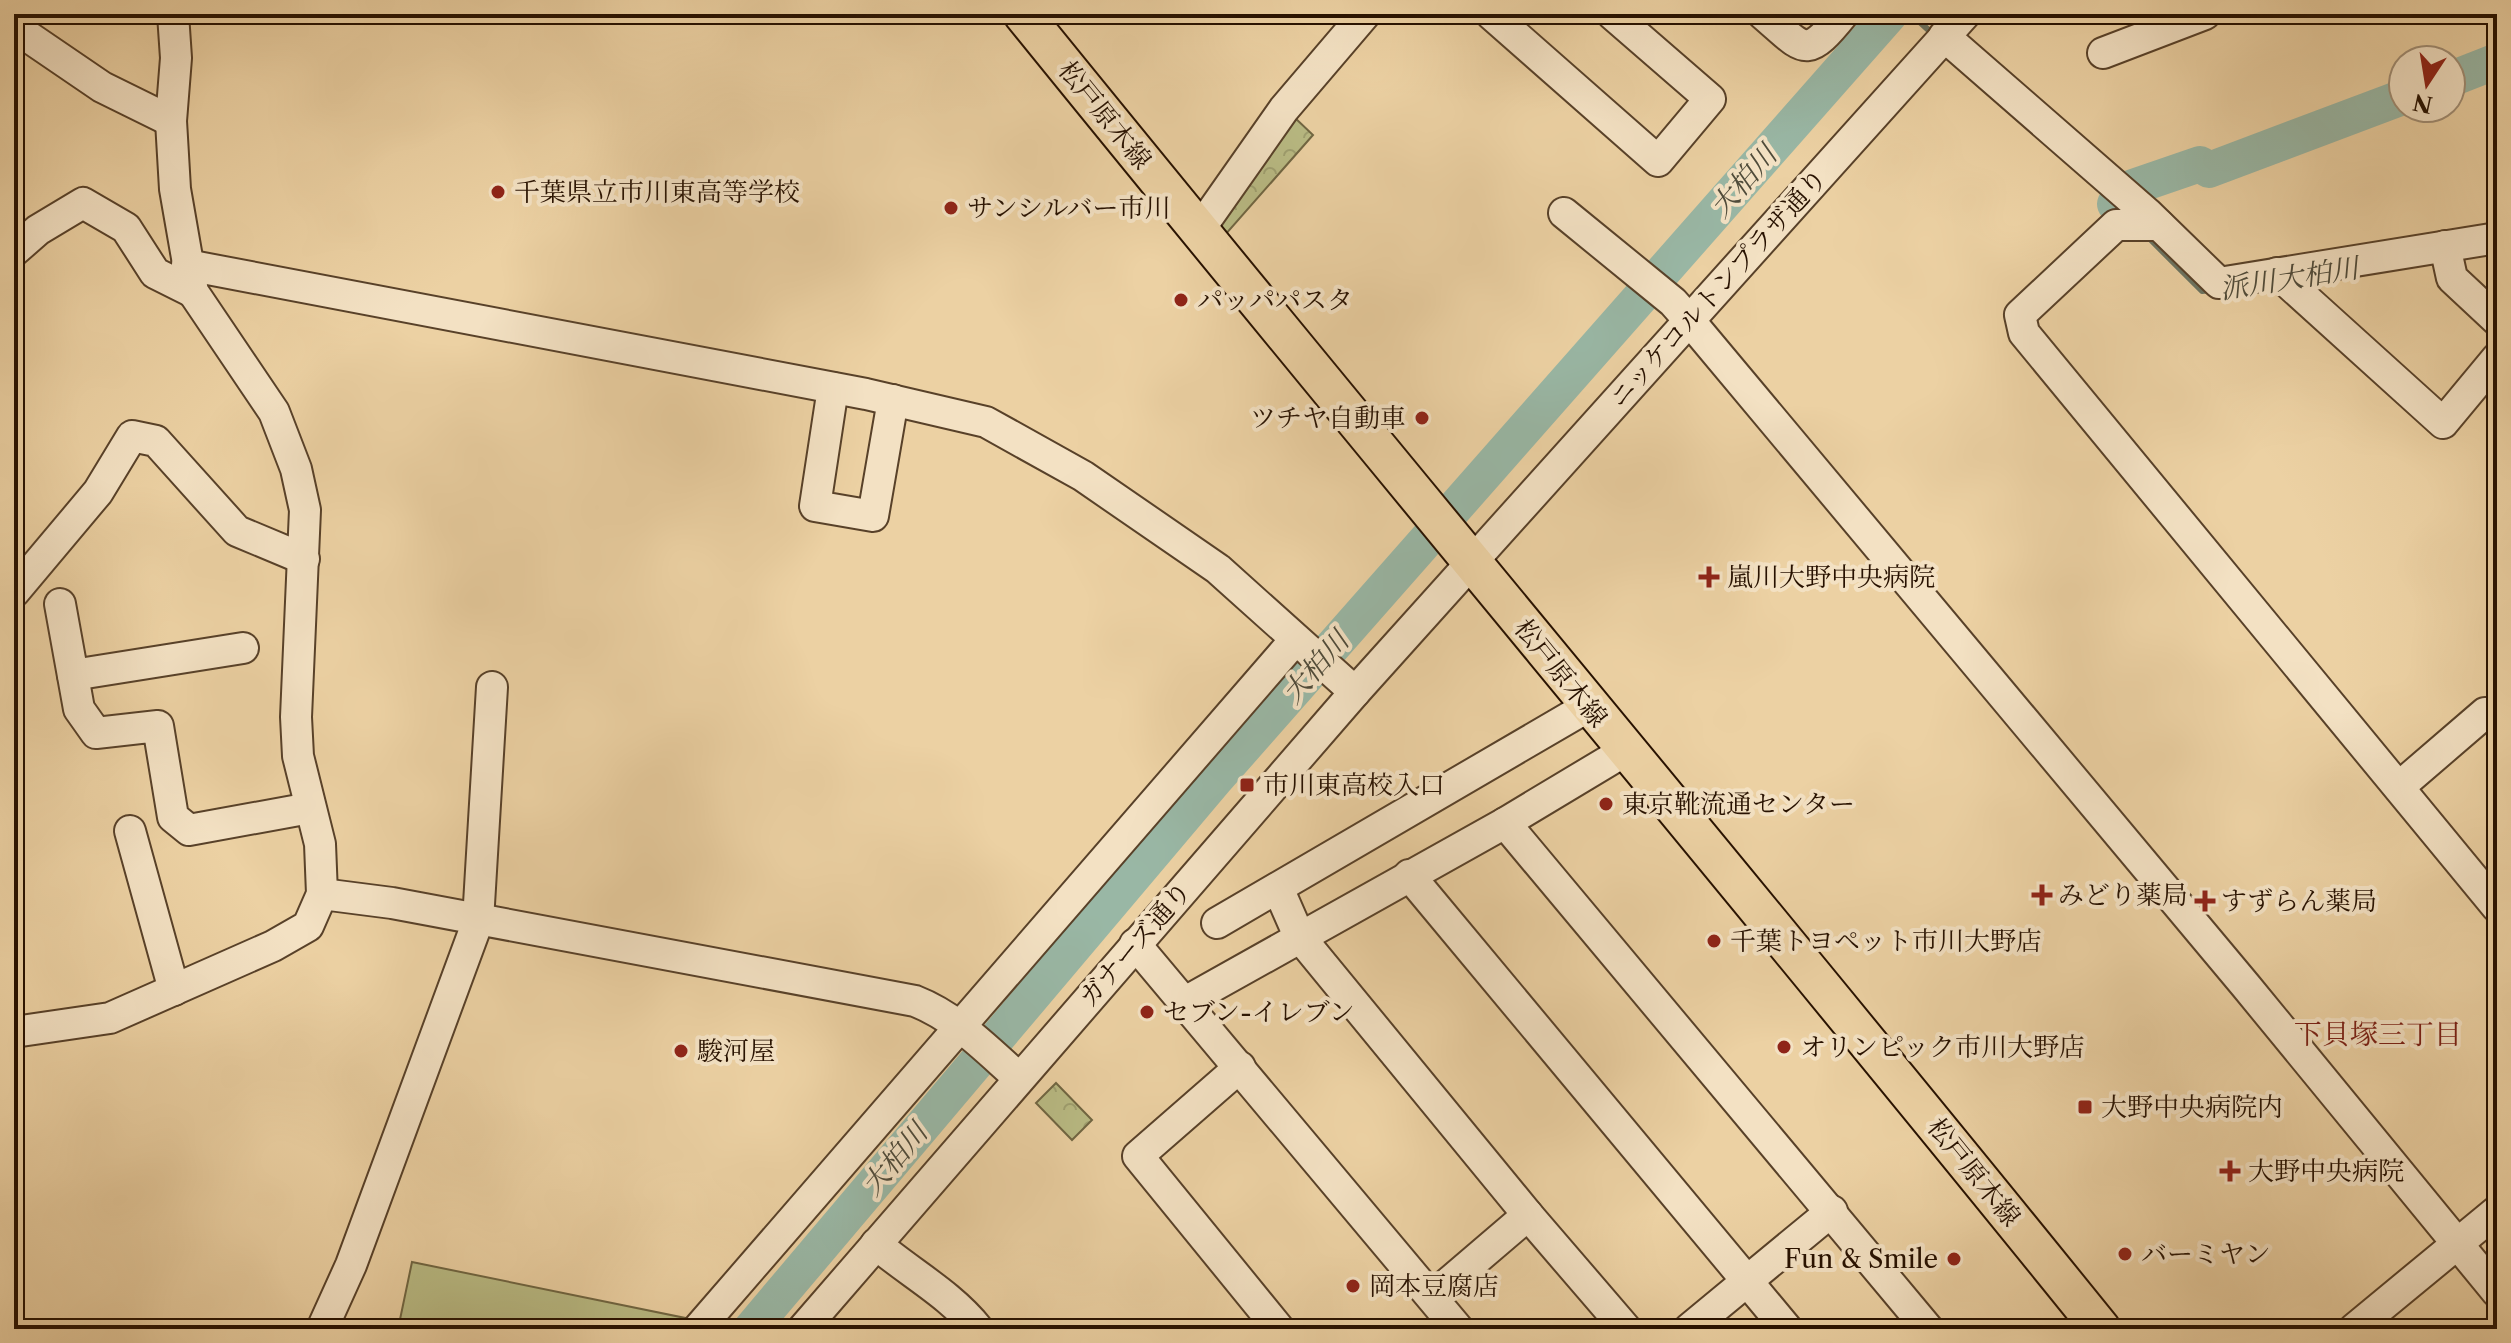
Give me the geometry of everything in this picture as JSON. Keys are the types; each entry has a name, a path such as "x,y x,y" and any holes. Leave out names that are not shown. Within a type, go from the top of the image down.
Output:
{"main road":[{"name":"松戸原木線","path":"1023,14 1424,507 1895,1073 2101,1329"}],"street":[{"path":"14,1032 110,1018 174,990 283,941 308,926 322,894 320,844 298,756 296,717 305,510 296,469 274,412 190,279 175,189 171,121 176,58 173,14"},
{"path":"1199,230 1284,109 1365,14"},
{"path":"1491,14 1658,161 1710,99 1612,14"},
{"path":"1763,14 1797,43 1807,46 1820,43 1843,14"},
{"path":"2103,53 2205,14"},
{"path":"1953,22 2112,183 2219,283 2497,238"},
{"name":"ニッケコルトンプラザ通り","path":"1464,555 1681,311 1953,22"},
{"path":"14,27 102,87 171,121"},
{"path":"14,251 38,230 83,203 126,228 155,273 833,388 986,422 1032,444 1218,569 1355,692"},
{"path":"1564,213 1681,311 2246,986 2497,1292"},
{"path":"2149,216 2116,225 2020,315 2024,333 2497,907"},
{"path":"2445,246 2452,278 2497,320"},
{"path":"2277,273 2443,423 2497,358"},
{"path":"833,388 815,506 873,516 893,400"},
{"path":"14,592 98,492 132,436 156,441 237,531 304,559"},
{"name":"ガナーズ通り","path":"803,1329 1355,692 1464,555"},
{"path":"60,604 79,709 96,733 158,726 173,817 189,830 310,808"},
{"path":"698,1329 1295,640"},
{"path":"73,675 243,648"},
{"path":"322,1329 351,1265 478,921 492,687"},
{"path":"1217,923 1589,706"},
{"path":"2399,787 2485,713"},
{"path":"1185,1002 1505,823 1625,751"},
{"path":"1505,823 1928,1329"},
{"path":"130,831 174,990"},
{"path":"1409,875 1787,1329"},
{"path":"1278,888 1299,936 1528,1215 1626,1329"},
{"path":"322,894 392,903 915,1001 959,1025 1019,1078"},
{"path":"1135,944 1458,1329"},
{"path":"1240,1067 1138,1156 1279,1329"},
{"path":"1689,1329 1832,1211"},
{"path":"2354,1329 2497,1211"},
{"path":"1432,1297 1528,1215"},
{"path":"876,1244 926,1284 956,1301 978,1329"}],"green space":[{"path":"1293,116 1313,135 1225,235 1215,213"},
{"path":"1056,1083 1092,1120 1072,1140 1036,1103"},
{"path":"412,1262 695,1320 687,1329 398,1329"}],"waterway":[{"name":"大柏川","path":"751,1329 1215,780 1890,14"},
{"name":"派川大柏川","path":"1911,14 1935,36"},
{"name":"派川大柏川","path":"2467,73 2497,61"},
{"name":"派川大柏川","path":"2115,204 2133,187 2200,164 2209,170 2387,103"},
{"name":"派川大柏川","path":"2147,236 2202,291 2213,290"}],"place":[{"name":"千葉県立市川東高等学校","path":"498,192"},
{"name":"サンシルバー市川","path":"951,208"},
{"name":"パッパパスタ","path":"1181,300"},
{"name":"ツチヤ自動車","path":"1422,418"},
{"name":"嵐川大野中央病院","path":"1709,577"},
{"name":"市川東高校入口","path":"1247,785"},
{"name":"東京靴流通センター","path":"1606,804"},
{"name":"みどり薬局","path":"2042,895"},
{"name":"すずらん薬局","path":"2205,901"},
{"name":"千葉トヨペット市川大野店","path":"1714,941"},
{"name":"セブン-イレブン","path":"1147,1012"},
{"name":"オリンピック市川大野店","path":"1784,1047"},
{"name":"駿河屋","path":"681,1051"},
{"name":"大野中央病院内","path":"2085,1107"},
{"name":"大野中央病院","path":"2230,1171"},
{"name":"バーミヤン","path":"2125,1254"},
{"name":"Fun & Smile","path":"1954,1259"},
{"name":"岡本豆腐店","path":"1353,1286"}],"district":[{"name":"下貝塚三丁目","path":"2378,1034"}]}
